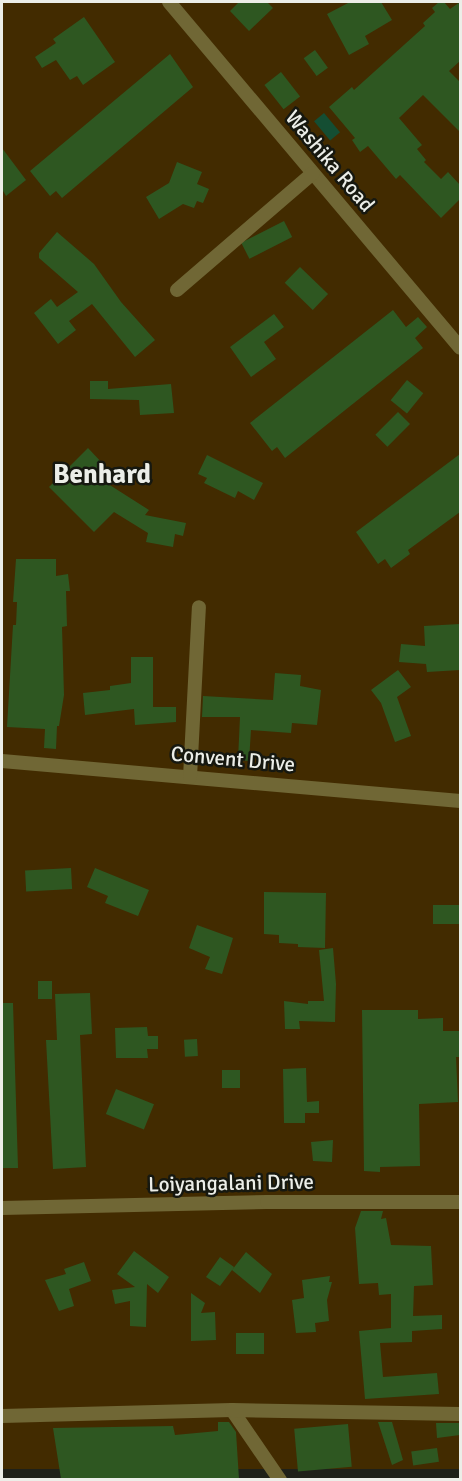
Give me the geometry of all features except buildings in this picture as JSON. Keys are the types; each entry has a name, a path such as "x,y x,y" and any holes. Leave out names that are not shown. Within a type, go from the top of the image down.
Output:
{"street":[{"name":"Washika Road","path":"169,2 460,348"},
{"path":"177,290 313,173"},
{"path":"190,777 199,608"},
{"name":"Convent Drive","path":"2,762 460,801"},
{"name":"Loiyangalani Drive","path":"2,1208 267,1202 460,1202"},
{"path":"2,1416 232,1410 460,1414"},
{"path":"232,1410 280,1479"}],"shaded area":[{"path":"2,2 460,2 460,1469 2,1469"},
{"path":"324,113 340,132 330,141 314,121"}],"district":[{"name":"Benhard","path":"102,475"}]}
